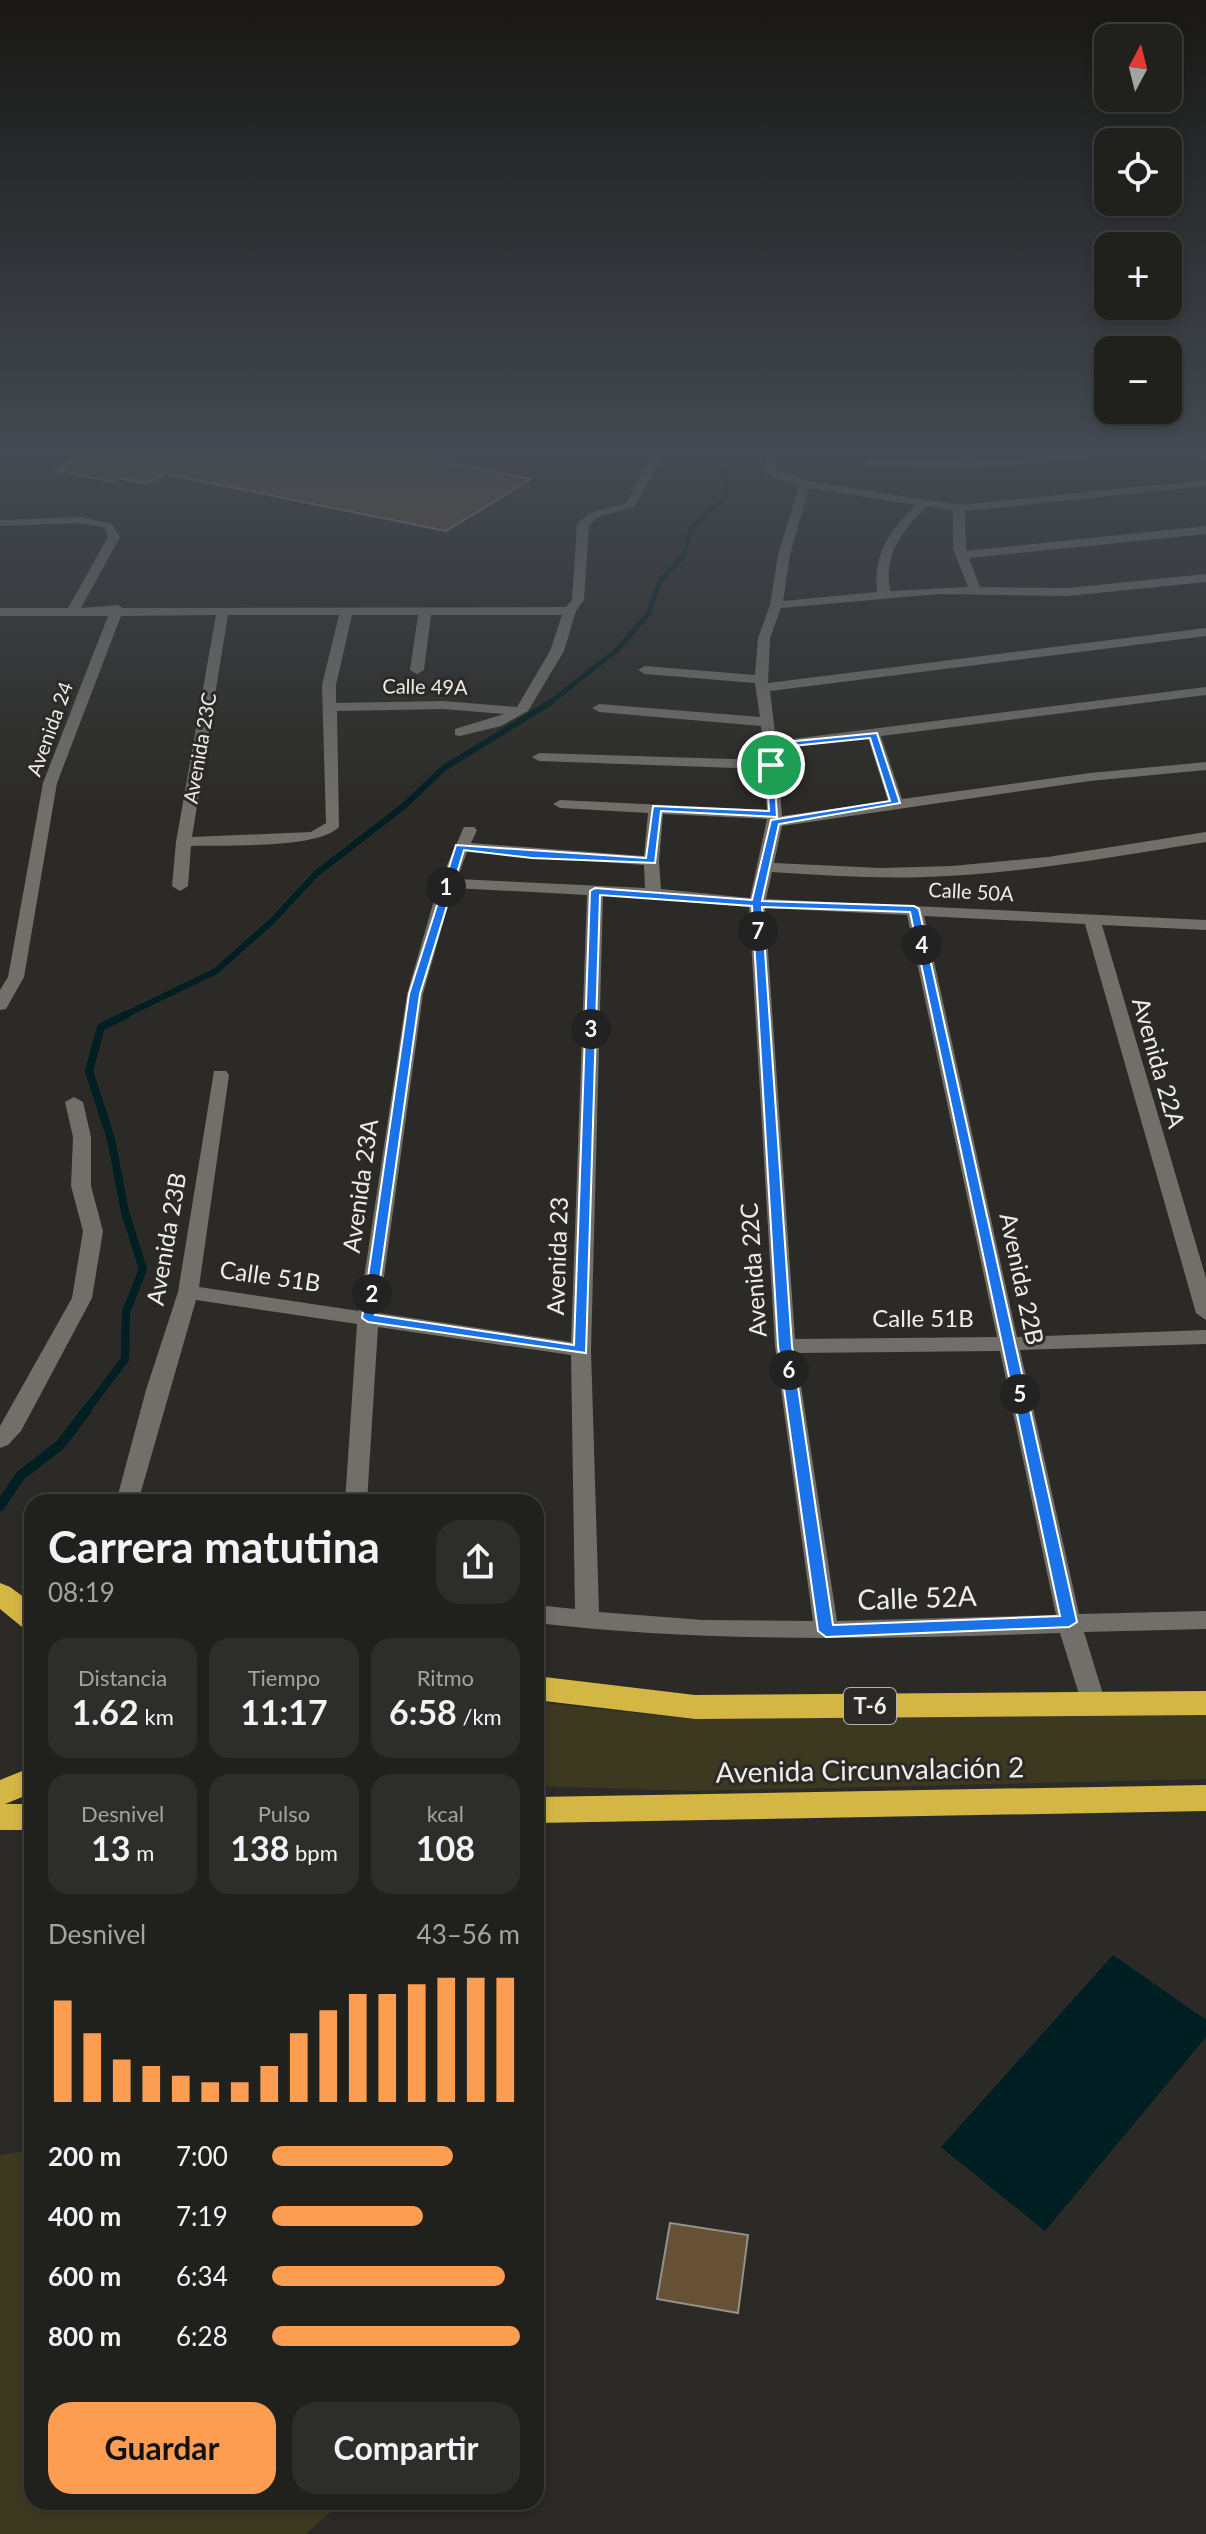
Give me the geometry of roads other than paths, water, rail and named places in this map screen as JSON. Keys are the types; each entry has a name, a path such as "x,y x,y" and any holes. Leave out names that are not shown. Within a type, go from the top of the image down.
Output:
{"highway":[{"path":"0,1594 24,1599"},
{"path":"0,1594 24,1613"},
{"name":"T-6","path":"544,1689 695,1707 1206,1703"},
{"path":"0,1793 24,1783"},
{"name":"Avenida Circunvalación 2","path":"544,1810 1206,1798"},
{"path":"0,1817 24,1817"}],"street":[{"path":"74,609 94,572"},
{"path":"460,732 496,723 521,711 557,651 570,611 578,600 580,572"},
{"name":"Avenida 22C","path":"781,572 776,605 764,638 761,684 768,722 774,818 757,903 785,1346 826,1631"},
{"path":"882,572 884,595"},
{"path":"969,572 975,589"},
{"path":"776,605 975,589 1068,592 1206,578"},
{"path":"0,612 74,609 570,611"},
{"name":"Avenida 24","path":"0,1005 16,977 50,783 117,609"},
{"name":"Avenida 23C","path":"180,886 184,842 223,610"},
{"path":"184,842 313,836 327,831 334,824 329,685 347,610"},
{"path":"417,670 425,611"},
{"path":"645,670 761,684 1206,632"},
{"path":"768,746 1206,691"},
{"name":"Calle 49A","path":"328,707 443,705 521,711"},
{"path":"599,708 768,722"},
{"path":"874,735 896,803"},
{"path":"539,757 771,765"},
{"path":"560,804 774,818 1090,777 1206,766"},
{"path":"653,893 651,861 656,808"},
{"name":"Avenida 23A","path":"357,1494 368,1318 415,994 447,883 469,830"},
{"path":"763,867 875,873 951,871 1089,857 1206,837"},
{"path":"460,847 532,855 651,861"},
{"name":"Calle 50A","path":"447,883 653,893 757,903 1206,925"},
{"name":"Avenida 23","path":"587,1622 581,1350 595,891"},
{"name":"Avenida 22B","path":"914,909 1069,1622 1094,1704"},
{"name":"Avenida 22A","path":"1092,919 1206,1313"},
{"name":"Avenida 23B","path":"129,1494 188,1292 220,1075"},
{"path":"0,1440 13,1426 82,1298 93,1231 81,1186 82,1137 74,1102"},
{"name":"Calle 51B","path":"188,1292 581,1350"},
{"name":"Calle 51B","path":"785,1346 1009,1344 1206,1337"},
{"name":"Calle 52A","path":"544,1615 587,1622 701,1630 826,1631 1206,1620"}],"water":[{"path":"1113,1955 1206,2020 1206,2037 1045,2231 941,2147"}],"waterway":[{"path":"549,703 617,650 648,614 660,581 668,572"},
{"path":"121,1017 216,971 272,921 317,873 404,806 444,768 549,703"},
{"path":"85,1412 125,1359 126,1312 143,1269 125,1212 111,1139 89,1071 101,1027 126,1015"},
{"path":"0,1506 20,1476 60,1445 87,1410"}]}
